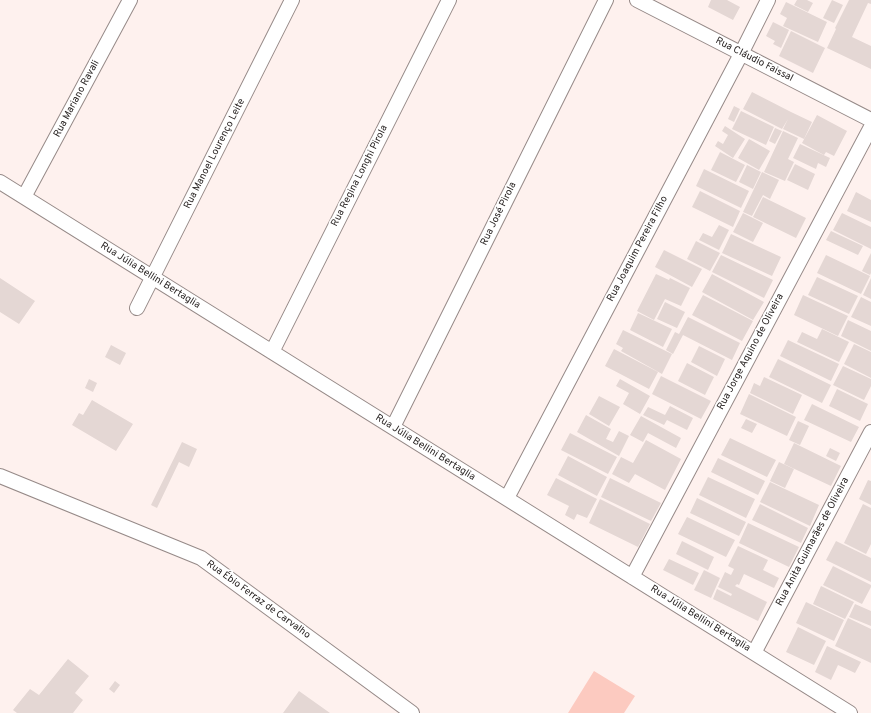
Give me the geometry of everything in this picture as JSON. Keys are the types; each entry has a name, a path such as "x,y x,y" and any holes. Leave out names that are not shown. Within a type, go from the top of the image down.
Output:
{"street":[{"name":"Rua Mariano Ravali","path":"24,198 130,0"},
{"name":"Rua Manoel Lourenço Leite","path":"137,308 292,0"},
{"name":"Rua Regina Longhi Pirola","path":"272,352 448,0"},
{"name":"Rua José Pirola","path":"393,427 606,0"},
{"name":"Rua Cláudio Faissal","path":"637,0 871,120"},
{"name":"Rua Joaquim Pereira Filho","path":"506,498 741,54 768,0"},
{"name":"Rua Jorge Aquino de Oliveira","path":"632,577 871,126"},
{"name":"Rua Júlia Bellini Bertaglia","path":"0,182 850,713"},
{"name":"Rua Anita Guimarães de Oliveira","path":"754,653 871,432"},
{"name":"Rua Ébio Ferraz de Carvalho","path":"0,476 201,558 412,713"}],"shaded area":[{"path":"594,671 635,696 624,713 568,713"}],"building":[{"path":"711,0 727,0 740,7 733,20 708,7"},
{"path":"797,0 807,0 813,3 808,12 794,5"},
{"path":"832,0 843,5 834,23 823,18"},
{"path":"849,0 871,0 871,4 868,3 852,37 871,46 871,69 827,48"},
{"path":"786,2 827,22 818,42 783,26 787,18 780,14"},
{"path":"773,22 789,30 781,48 773,44 775,41 766,36"},
{"path":"791,31 825,48 813,73 779,56"},
{"path":"752,92 812,122 804,139 783,129 788,119 782,129 743,109"},
{"path":"734,106 740,109 734,122 728,119"},
{"path":"741,111 774,127 766,145 732,129"},
{"path":"817,115 847,131 834,156 826,152 824,155 802,143"},
{"path":"725,126 745,139 733,158 715,146 718,141 723,144 728,135 722,131"},
{"path":"775,128 782,131 775,144 769,141"},
{"path":"783,131 798,138 788,159 794,162 785,181 764,172"},
{"path":"749,139 770,151 759,170 738,158"},
{"path":"800,144 830,158 826,167 818,163 816,169 793,158"},
{"path":"720,152 745,165 736,182 711,170"},
{"path":"795,164 815,174 808,190 787,180"},
{"path":"747,165 761,172 753,189 739,182"},
{"path":"704,169 749,191 741,208 696,186"},
{"path":"762,172 779,180 770,199 763,195 752,216 743,212"},
{"path":"700,191 740,211 733,227 692,207"},
{"path":"856,192 871,200 871,222 847,211"},
{"path":"763,197 806,218 796,238 753,217"},
{"path":"743,213 763,223 753,242 733,232"},
{"path":"842,213 871,227 871,249 833,230"},
{"path":"719,225 729,230 719,250 699,240 703,233 712,237"},
{"path":"831,231 863,246 858,255 826,240"},
{"path":"731,234 781,257 772,276 722,253"},
{"path":"696,241 720,253 710,271 687,259"},
{"path":"664,250 702,269 692,287 655,267"},
{"path":"871,253 871,273 870,275 862,271"},
{"path":"721,255 773,280 764,298 712,272"},
{"path":"826,255 870,276 861,294 817,273"},
{"path":"656,274 669,280 670,278 690,288 681,306 665,299 654,320 637,311"},
{"path":"712,274 764,302 753,320 702,292"},
{"path":"817,277 858,296 849,314 808,295"},
{"path":"0,278 35,301 19,324 0,312"},
{"path":"871,278 871,299 863,295"},
{"path":"703,295 753,321 742,341 692,315"},
{"path":"803,295 848,316 838,336 794,315"},
{"path":"861,297 871,302 871,326 851,317"},
{"path":"665,302 685,312 677,328 657,319"},
{"path":"638,313 672,329 663,347 630,330"},
{"path":"688,317 740,343 732,360 683,335 673,354 666,350 675,332 679,334"},
{"path":"848,320 871,331 871,351 841,336"},
{"path":"822,329 849,342 839,362 797,342 802,332 817,339"},
{"path":"623,330 672,354 662,374 621,351 623,348 616,344"},
{"path":"788,340 839,364 831,381 780,356"},
{"path":"854,344 871,352 871,378 844,364"},
{"path":"111,345 126,353 120,365 105,357"},
{"path":"699,346 725,359 717,376 691,362"},
{"path":"614,349 658,372 649,389 605,366"},
{"path":"778,359 831,385 822,403 769,377"},
{"path":"687,363 714,377 705,395 678,381"},
{"path":"843,366 871,379 871,386 864,400 833,385"},
{"path":"661,376 711,401 701,419 652,394"},
{"path":"764,377 802,395 793,414 750,393 754,383 760,386"},
{"path":"89,379 97,383 93,392 85,388"},
{"path":"620,379 650,396 640,414 623,404 629,393 616,386"},
{"path":"837,389 868,404 860,421 829,406"},
{"path":"749,394 796,417 787,436 740,414"},
{"path":"599,396 620,407 609,426 589,414"},
{"path":"92,400 133,424 116,451 72,425 79,413 83,415"},
{"path":"812,404 859,427 851,442 804,420"},
{"path":"670,406 693,418 687,430 667,420 664,425 643,415 648,407 665,415"},
{"path":"586,415 611,429 606,439 613,442 619,431 629,436 619,456 577,432"},
{"path":"641,416 681,438 676,448 648,433 643,442 630,435"},
{"path":"746,419 757,424 752,433 741,428"},
{"path":"798,421 809,426 800,445 789,440"},
{"path":"570,433 617,457 608,474 561,450"},
{"path":"730,438 776,460 767,477 721,455"},
{"path":"646,440 681,459 665,490 635,474 629,483 612,474 621,457 633,463"},
{"path":"182,442 197,449 189,467 179,462 157,508 151,505"},
{"path":"794,443 841,466 831,486 784,464"},
{"path":"830,448 840,453 836,461 826,456"},
{"path":"568,456 607,477 597,496 558,475"},
{"path":"718,458 765,481 758,495 711,472"},
{"path":"779,462 794,469 785,488 770,481"},
{"path":"708,477 755,499 746,518 699,495"},
{"path":"556,478 597,499 587,518 577,514 574,520 565,515 569,506 547,495"},
{"path":"610,478 661,503 651,521 601,497"},
{"path":"868,480 871,481 871,505 859,499"},
{"path":"770,482 819,505 810,526 760,502"},
{"path":"697,498 746,522 739,536 690,513"},
{"path":"600,499 650,524 638,547 589,523"},
{"path":"760,504 808,528 801,543 752,520"},
{"path":"863,504 871,508 871,544 866,554 844,543"},
{"path":"687,517 735,540 726,557 678,534"},
{"path":"748,523 799,547 789,567 739,543"},
{"path":"682,541 714,557 708,570 676,554"},
{"path":"836,541 871,558 871,582 826,560"},
{"path":"738,546 768,560 763,570 779,578 774,588 744,574 739,585 737,584 735,586 767,602 758,621 713,599 717,589 731,596 732,594 718,587 725,572 731,575 734,569 728,566"},
{"path":"669,559 699,573 693,585 663,570"},
{"path":"833,566 871,585 862,604 823,585"},
{"path":"704,570 720,578 711,598 694,590"},
{"path":"821,586 854,602 845,619 813,604"},
{"path":"806,602 844,620 834,641 796,623"},
{"path":"855,604 871,611 871,626 849,617"},
{"path":"848,618 871,629 871,663 835,646"},
{"path":"798,627 826,641 814,665 786,652"},
{"path":"827,646 861,662 855,673 838,665 831,680 815,672"},
{"path":"68,659 89,676 75,693 83,700 73,713 17,713 13,710 30,689 39,695"},
{"path":"115,681 120,685 114,693 109,689"},
{"path":"299,691 330,713 283,713"}]}
